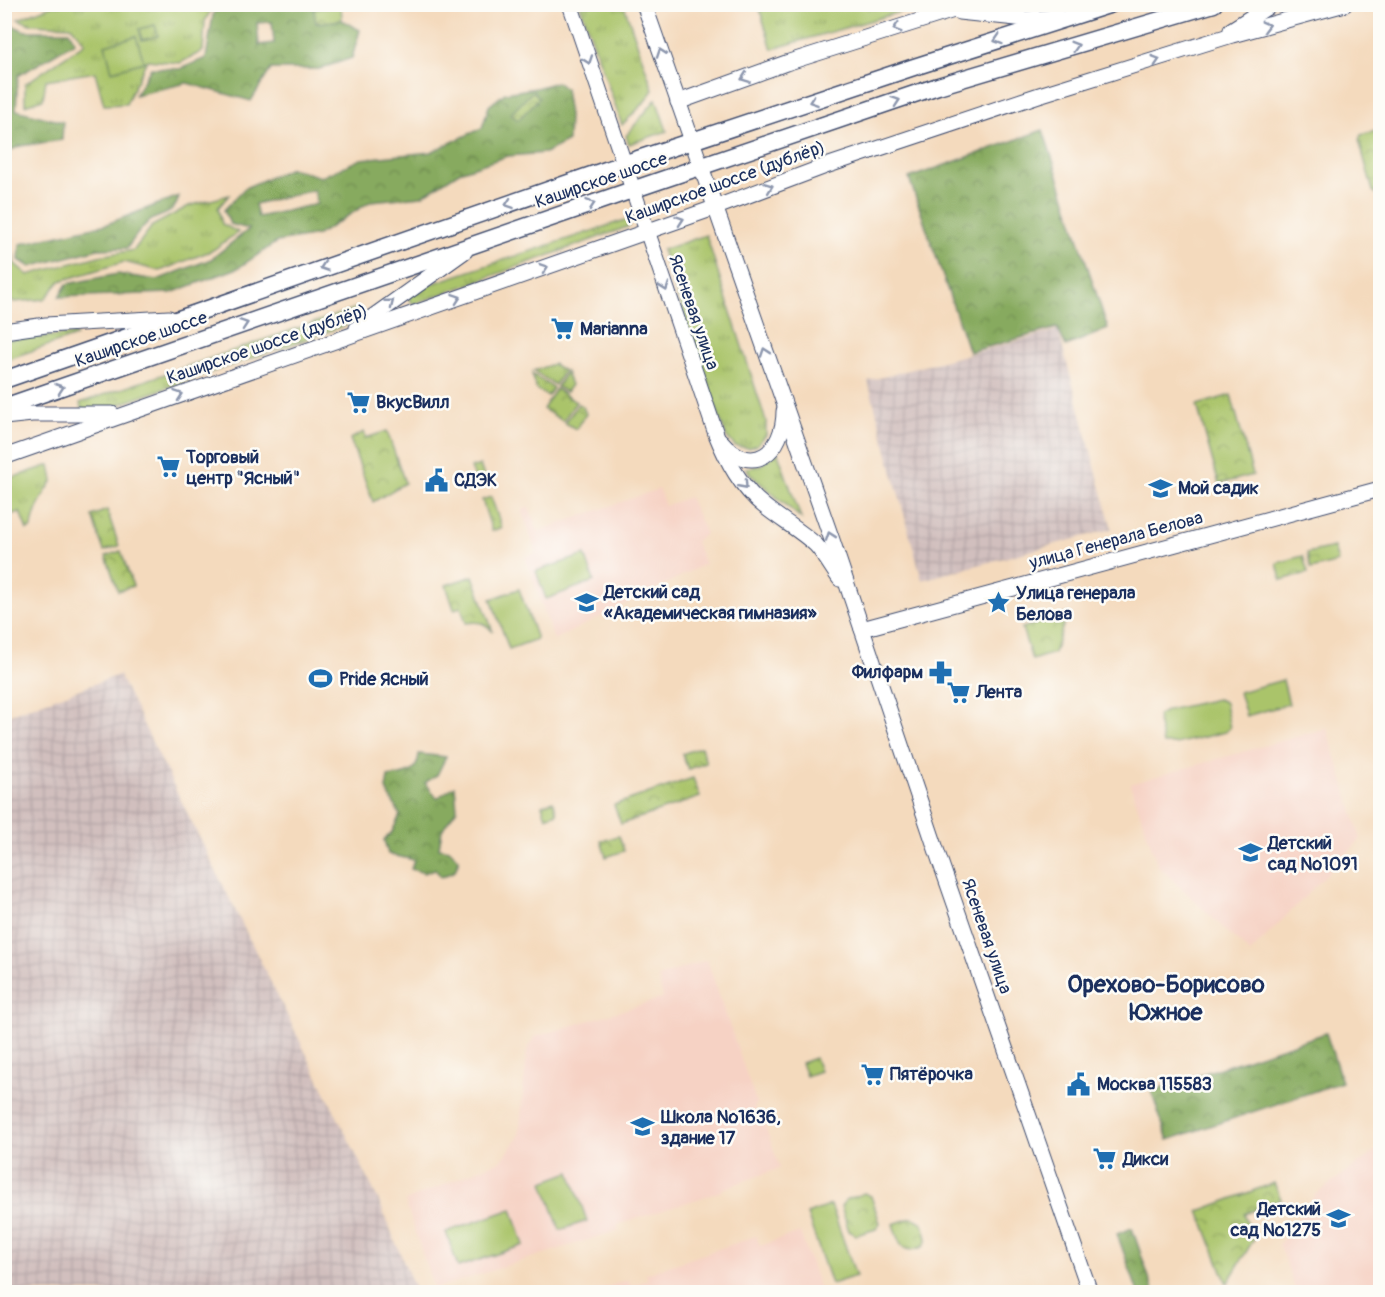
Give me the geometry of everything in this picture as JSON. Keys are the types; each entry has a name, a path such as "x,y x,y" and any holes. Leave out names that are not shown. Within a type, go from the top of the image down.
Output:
{"main road":[{"name":"Ясеневая улица","path":"570,4 646,232 726,458 736,475 763,505 817,546 849,591"},
{"name":"Ясеневая улица","path":"644,4 1090,1293"},
{"path":"678,102 786,63 973,4"},
{"name":"Каширское шоссе","path":"4,380 624,164 914,67 1112,4"},
{"name":"Каширское шоссе","path":"4,407 938,86 1214,4"},
{"path":"1210,42 1272,4"},
{"name":"Каширское шоссе (дублёр)","path":"4,457 714,208 906,138 1210,42 1345,4"},
{"path":"953,11 1026,19 1074,16"},
{"path":"343,338 476,244"},
{"path":"4,330 46,325 182,317"},
{"path":"716,434 729,450 740,457 752,460 768,453 784,428 784,404"},
{"path":"4,417 32,414 124,414"},
{"name":"улица Генерала Белова","path":"862,629 1380,489"}],"shaded area":[{"path":"1058,330 1112,529 922,580 868,381"},
{"name":"Детский сад «Академическая гимназия»","path":"659,489 665,506 689,497 706,534 695,541 705,564 554,640 525,557 536,553 522,510 529,507 538,531"},
{"path":"119,675 378,1199 416,1292 5,1292 5,716"},
{"name":"Детский сад №1091","path":"1327,728 1361,839 1250,953 1158,866 1130,784"},
{"name":"Школа №1636, здание 17","path":"707,960 757,1105 754,1106 758,1119 762,1117 780,1168 722,1189 722,1191 617,1225 619,1230 434,1289 405,1201 502,1160 519,1136 527,1051 534,1037 663,998 658,977"},
{"name":"Детский сад №1275","path":"1380,1148 1380,1292 1296,1292 1279,1244 1316,1194"},
{"path":"800,1232 820,1290 812,1292 592,1292 628,1280 631,1286 648,1280 646,1274 756,1236 760,1246"}],"green space":[{"path":"758,4 924,5 772,49"},
{"path":"53,5 214,5 205,21 203,51 180,63 147,60 126,104 104,105 95,72 46,80 43,99 25,105 25,84 85,43 71,26 30,24 18,19"},
{"path":"219,5 346,5 315,9 316,23 342,20 360,30 352,58 319,69 271,69 251,101 187,83 135,95 151,68 180,69 206,58 213,15","holes":["272,22 274,43 259,45 257,23"]},
{"path":"580,5 624,5 653,90 622,125"},
{"path":"341,6 342,20 316,23 314,9"},
{"path":"5,22 25,31 69,31 75,42 18,76 16,110 63,122 62,140 20,146 5,153"},
{"path":"155,25 158,36 142,40 139,29"},
{"path":"136,36 144,62 112,71 105,45"},
{"path":"557,82 565,89 569,115 568,141 545,153 508,156 459,172 422,196 371,201 318,235 277,242 238,268 171,293 59,297 67,284 118,274 157,280 211,259 249,229 230,224 224,210 245,188 291,168 321,177 361,159 431,152 482,128 489,106 505,93","holes":["314,190 317,204 258,217 255,204"]},
{"path":"533,91 539,98 518,120 511,114"},
{"path":"656,99 667,131 629,144 626,136"},
{"path":"1043,130 1108,329 1066,346 1057,328 969,352 909,178"},
{"path":"1380,130 1380,195 1378,195 1373,191 1359,140 1361,135"},
{"path":"229,195 218,208 222,224 238,232 213,250 160,271 124,262 60,281 45,299 15,302 5,300 5,256 13,254 14,263 28,275 99,256 134,250 152,226 189,206"},
{"path":"179,196 177,203 169,212 145,225 127,248 98,249 30,267 19,260 20,244 107,224"},
{"path":"628,219 630,226 414,304 408,297 409,294 437,282"},
{"path":"706,235 766,421 766,435 757,445 749,448 735,446 726,436 662,250"},
{"path":"357,308 361,320 103,410 82,411 80,403"},
{"path":"75,334 76,336 5,360 5,340"},
{"path":"553,364 564,371 555,385 533,371"},
{"path":"566,372 571,385 566,392 557,387"},
{"path":"532,374 553,388 548,396 536,389"},
{"path":"556,389 576,402 563,421 543,409"},
{"path":"1231,395 1253,475 1219,484 1197,405"},
{"path":"578,404 583,407 586,414 576,429 565,423"},
{"path":"387,431 405,483 373,502 350,439 364,432 366,438"},
{"path":"778,453 801,518 751,475 746,468 759,466"},
{"path":"50,465 53,480 37,508 32,528 27,530 20,512 5,516 5,480"},
{"path":"480,465 487,485 478,488 471,468"},
{"path":"491,497 502,528 492,531 482,500"},
{"path":"107,510 119,546 104,551 92,516"},
{"path":"1334,547 1338,562 1311,569 1307,553"},
{"path":"121,551 133,586 118,591 106,556"},
{"path":"585,555 594,581 546,599 536,571"},
{"path":"1303,556 1308,573 1281,580 1277,563"},
{"path":"473,576 493,632 481,623 466,623 461,607 454,609 446,585"},
{"path":"519,589 537,639 509,649 491,599"},
{"path":"1067,614 1054,653 1032,660 1022,628"},
{"path":"1283,680 1289,704 1246,716 1239,692"},
{"path":"1217,699 1225,703 1230,728 1225,732 1175,744 1163,744 1157,716 1168,710"},
{"path":"701,747 706,763 688,769 682,754"},
{"path":"419,754 446,757 437,775 425,783 437,798 455,786 457,809 442,830 439,848 450,850 459,860 455,871 441,877 435,869 424,873 411,869 414,860 388,854 384,840 392,832 400,815 386,789 388,777 413,770"},
{"path":"693,778 700,797 621,824 614,805"},
{"path":"553,801 557,813 546,817 542,805"},
{"path":"619,836 624,851 606,857 601,841"},
{"path":"1326,1033 1342,1082 1168,1140 1151,1091"},
{"path":"815,1058 820,1071 806,1076 801,1063"},
{"path":"570,1172 587,1221 560,1230 543,1182"},
{"path":"1274,1183 1281,1199 1244,1214 1254,1239 1227,1284 1199,1211"},
{"path":"864,1193 871,1196 880,1223 876,1229 856,1235 849,1231 841,1206 846,1200"},
{"path":"831,1205 856,1276 831,1284 807,1214"},
{"path":"512,1209 524,1245 458,1267 446,1232"},
{"path":"911,1218 921,1222 927,1239 924,1246 910,1250 899,1242 893,1224"},
{"path":"1132,1228 1154,1292 1138,1292 1117,1234"}],"place":[{"name":"Marianna","path":"562,329"},
{"name":"ВкусВилл","path":"358,402"},
{"name":"Торговый центр \"Ясный\"","path":"168,467"},
{"name":"СДЭК","path":"436,480"},
{"name":"Мой садик","path":"1160,488"},
{"name":"Детский сад «Академическая гимназия»","path":"586,602"},
{"name":"Улица генерала Белова","path":"998,603"},
{"name":"Филфарм","path":"941,672"},
{"name":"Pride Ясный","path":"321,679"},
{"name":"Лента","path":"958,692"},
{"name":"Детский сад №1091","path":"1250,853"},
{"name":"Пятёрочка","path":"872,1074"},
{"name":"Москва 115583","path":"1079,1084"},
{"name":"Школа №1636, здание 17","path":"643,1127"},
{"name":"Дикси","path":"1105,1159"},
{"name":"Детский сад №1275","path":"1339,1219"}],"district":[{"name":"Орехово-Борисово Южное","path":"1166,998"}]}
